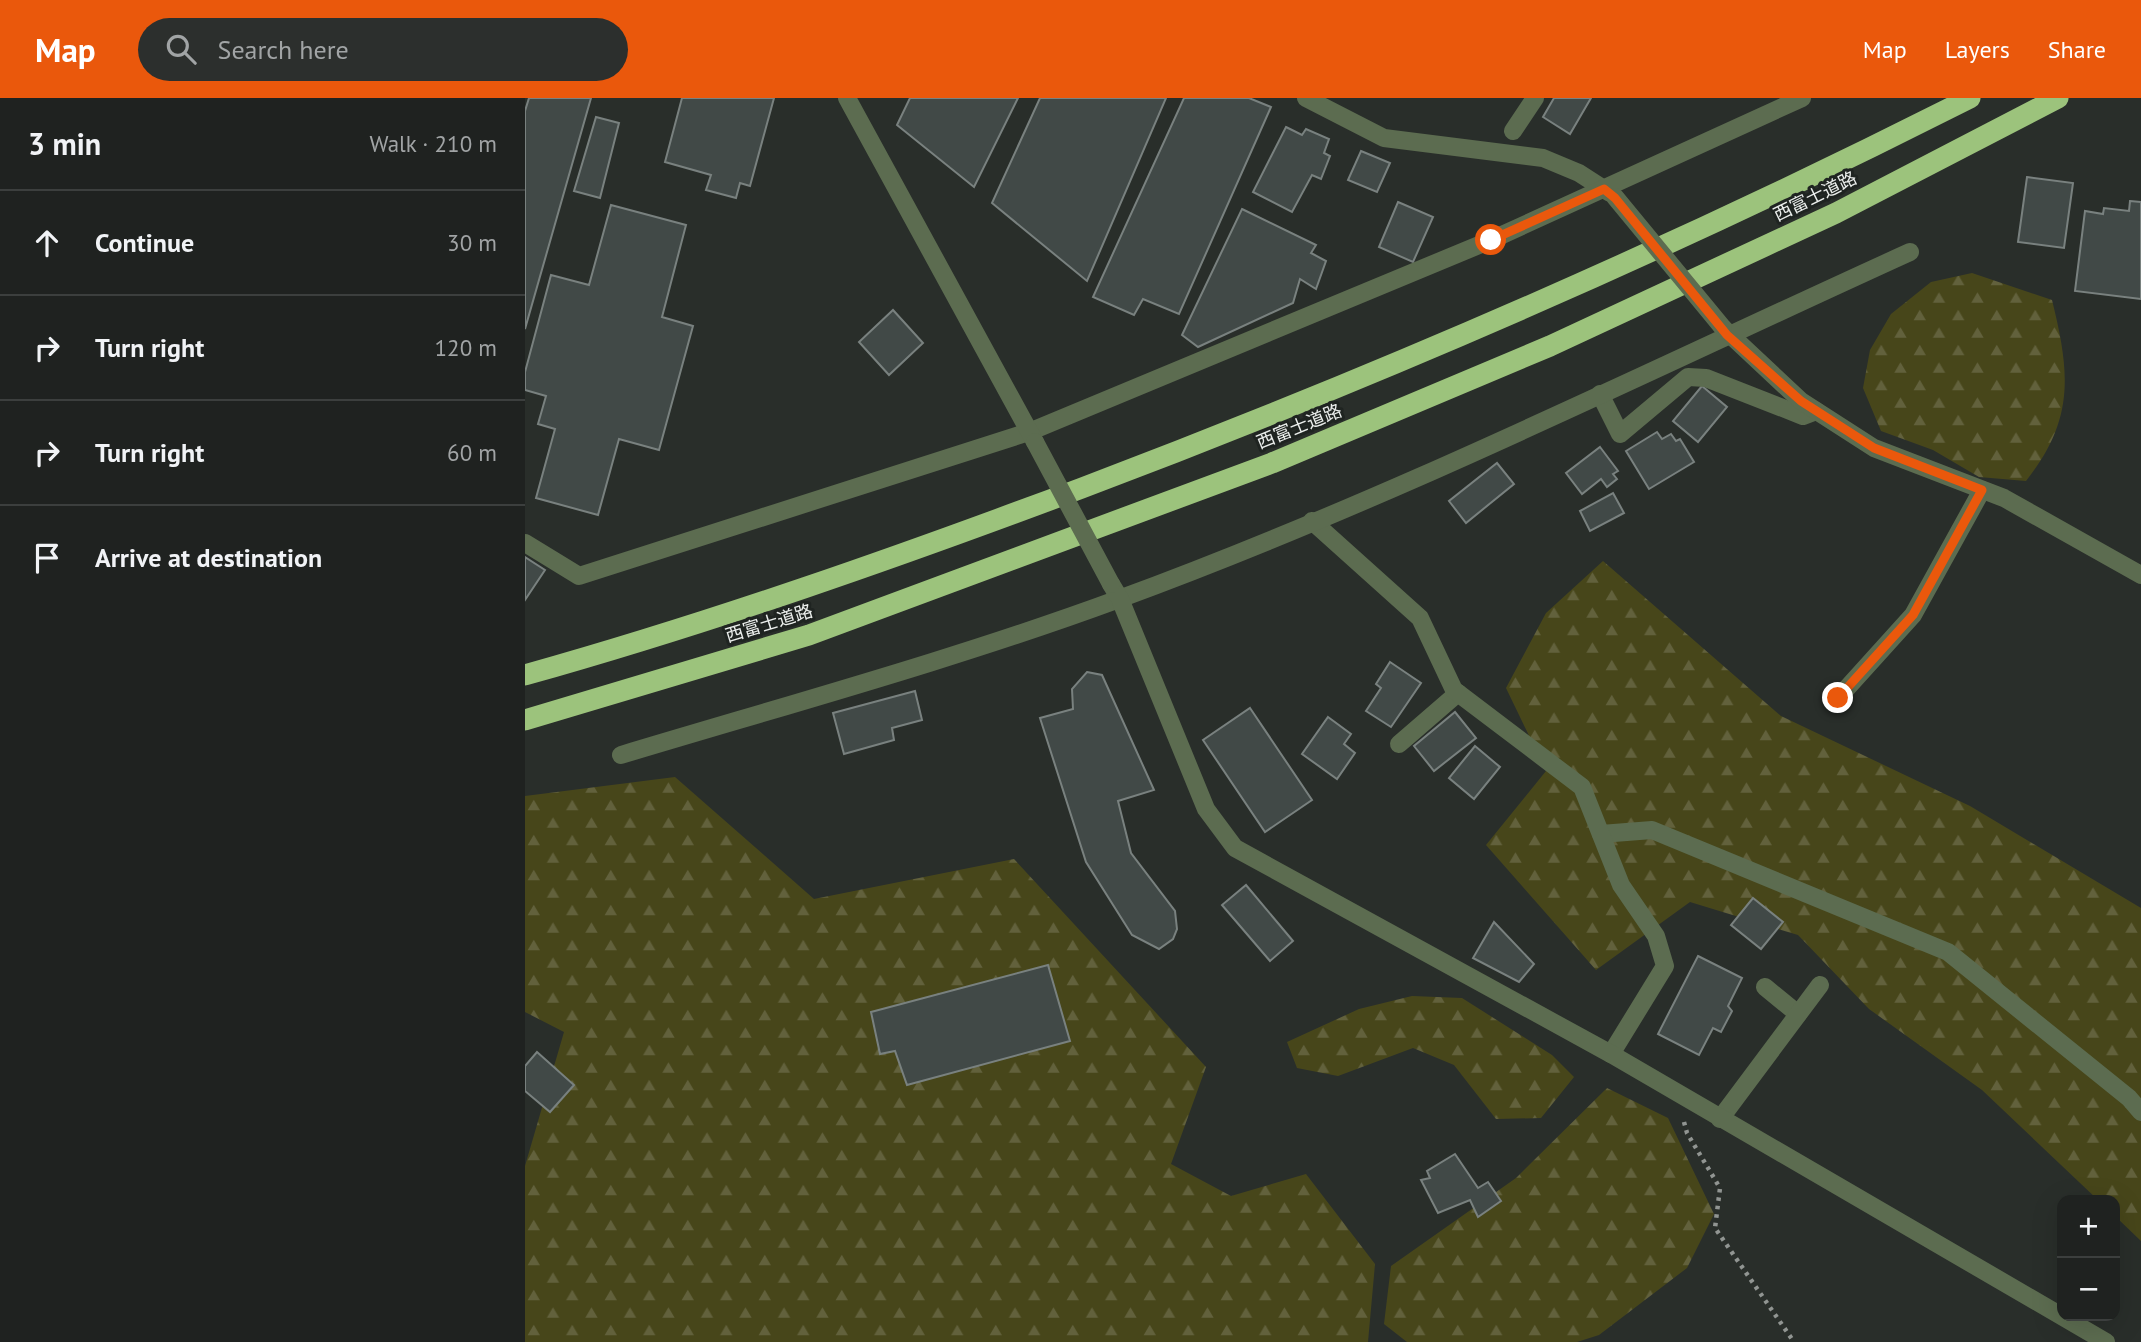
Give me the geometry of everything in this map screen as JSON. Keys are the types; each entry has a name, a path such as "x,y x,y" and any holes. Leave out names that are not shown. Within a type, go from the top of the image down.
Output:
{"highway":[{"name":"西富士道路","path":"525,675 790,595 1285,412 1501,321 1816,176 1971,98"},
{"name":"西富士道路","path":"525,720 809,635 1272,463 1550,346 1836,213 2058,98"}],"street":[{"path":"847,98 1115,591 1206,809 1235,848 1611,1054 2106,1342"},
{"path":"1305,98 1384,138 1543,158 1579,173 1609,193 1725,331 1816,411 1874,448 2004,498 2141,575"},
{"path":"1513,131 1535,98"},
{"path":"525,543 579,576 1032,437 1491,240 1609,193 1802,98"},
{"path":"621,755 975,648 1115,591 1312,521 1600,394 1725,331 1910,252"},
{"path":"1600,394 1620,434 1688,377 1706,378 1803,416 1816,411"},
{"path":"1838,698 1913,615 1982,490"},
{"path":"1312,521 1420,618 1458,693 1582,787 1621,885 1656,936 1665,966 1611,1054"},
{"path":"1399,744 1458,693"},
{"path":"1601,834 1652,830 1948,952 2129,1098 2141,1112"},
{"path":"1720,1119 1820,985"},
{"path":"1765,987 1798,1014"}],"path":[{"path":"1684,1098 1683,1116 1687,1133 1720,1188 1715,1228 1794,1342"}],"green space":[{"path":"1972,273 2052,300 2065,373 2061,416 2042,458 2026,481 1979,477 1933,450 1881,431 1863,388 1870,350 1891,314 1931,282"},
{"path":"1603,561 1781,716 1970,806 2141,908 2141,1241 2120,1221 2120,1195 2093,1195 1982,1090 1869,1009 1798,935 1690,902 1596,970 1486,845 1546,771 1506,688 1546,613"},
{"path":"675,777 814,899 1014,859 1206,1067 1171,1164 1231,1196 1306,1174 1375,1264 1368,1342 525,1342 525,1166 564,1032 525,1012 525,796"},
{"path":"1412,996 1462,998 1552,1055 1574,1077 1541,1118 1496,1119 1454,1065 1413,1048 1338,1076 1297,1068 1287,1042 1359,1009"},
{"path":"1607,1088 1668,1118 1714,1214 1687,1268 1599,1335 1577,1342 1407,1342 1384,1324 1391,1266 1516,1178"}],"building":[{"path":"529,98 591,98 525,329 525,111"},
{"path":"682,98 774,98 750,186 740,183 736,198 706,190 711,175 665,162"},
{"path":"910,98 1018,98 974,187 897,125"},
{"path":"1040,98 1166,98 1087,281 992,203"},
{"path":"1184,98 1249,98 1271,107 1179,314 1143,299 1134,315 1093,297"},
{"path":"1554,98 1591,98 1570,134 1543,117"},
{"path":"596,117 619,123 600,198 574,191"},
{"path":"1286,127 1302,135 1306,129 1329,139 1324,153 1330,156 1321,179 1312,175 1292,212 1253,192"},
{"path":"1361,151 1390,163 1377,192 1348,180"},
{"path":"2027,177 2073,183 2064,248 2018,242"},
{"path":"2130,201 2141,202 2141,299 2075,291 2085,211 2103,214 2104,208 2129,211"},
{"path":"1398,202 1433,217 1413,262 1379,247"},
{"path":"611,205 686,225 662,317 693,326 659,450 619,439 598,515 536,498 555,429 538,424 546,396 525,390 525,372 551,275 589,285"},
{"path":"1242,209 1316,245 1311,253 1326,261 1316,289 1300,279 1293,303 1198,347 1182,335"},
{"path":"893,310 923,343 889,375 859,342"},
{"path":"1702,386 1727,407 1698,442 1673,421"},
{"path":"1657,432 1662,439 1671,434 1676,441 1680,439 1694,462 1649,489 1626,451"},
{"path":"1600,447 1618,471 1613,474 1617,479 1607,487 1601,479 1582,494 1566,473"},
{"path":"1497,463 1514,484 1466,523 1449,501"},
{"path":"1613,493 1624,513 1590,531 1580,511"},
{"path":"525,557 545,570 525,600"},
{"path":"1390,662 1421,683 1391,727 1366,711 1381,688 1376,684"},
{"path":"1087,672 1102,675 1154,790 1118,801 1131,853 1175,911 1177,929 1173,939 1159,949 1132,935 1086,862 1040,718 1073,709 1072,689"},
{"path":"915,691 922,720 892,728 894,740 844,754 833,713"},
{"path":"1250,708 1312,800 1265,832 1203,740"},
{"path":"1455,712 1476,738 1434,771 1414,746"},
{"path":"1328,717 1351,734 1344,744 1355,753 1337,779 1302,754"},
{"path":"1475,746 1500,767 1474,799 1449,778"},
{"path":"1246,885 1293,941 1270,961 1222,905"},
{"path":"1753,898 1783,922 1761,949 1731,925"},
{"path":"1494,922 1534,964 1519,982 1473,958"},
{"path":"1698,956 1742,978 1728,1006 1732,1011 1721,1032 1713,1028 1699,1055 1658,1034"},
{"path":"1048,965 1070,1041 907,1085 895,1051 880,1054 871,1012"},
{"path":"537,1052 574,1085 550,1112 525,1091 525,1066"},
{"path":"1455,1154 1478,1188 1488,1182 1501,1201 1478,1217 1470,1200 1438,1213 1421,1180 1430,1178 1427,1171"}],"route":[{"path":"1491,240 1604,189 1615,198 1727,335 1801,401 1874,448 1982,490 1913,615 1838,698"}]}
